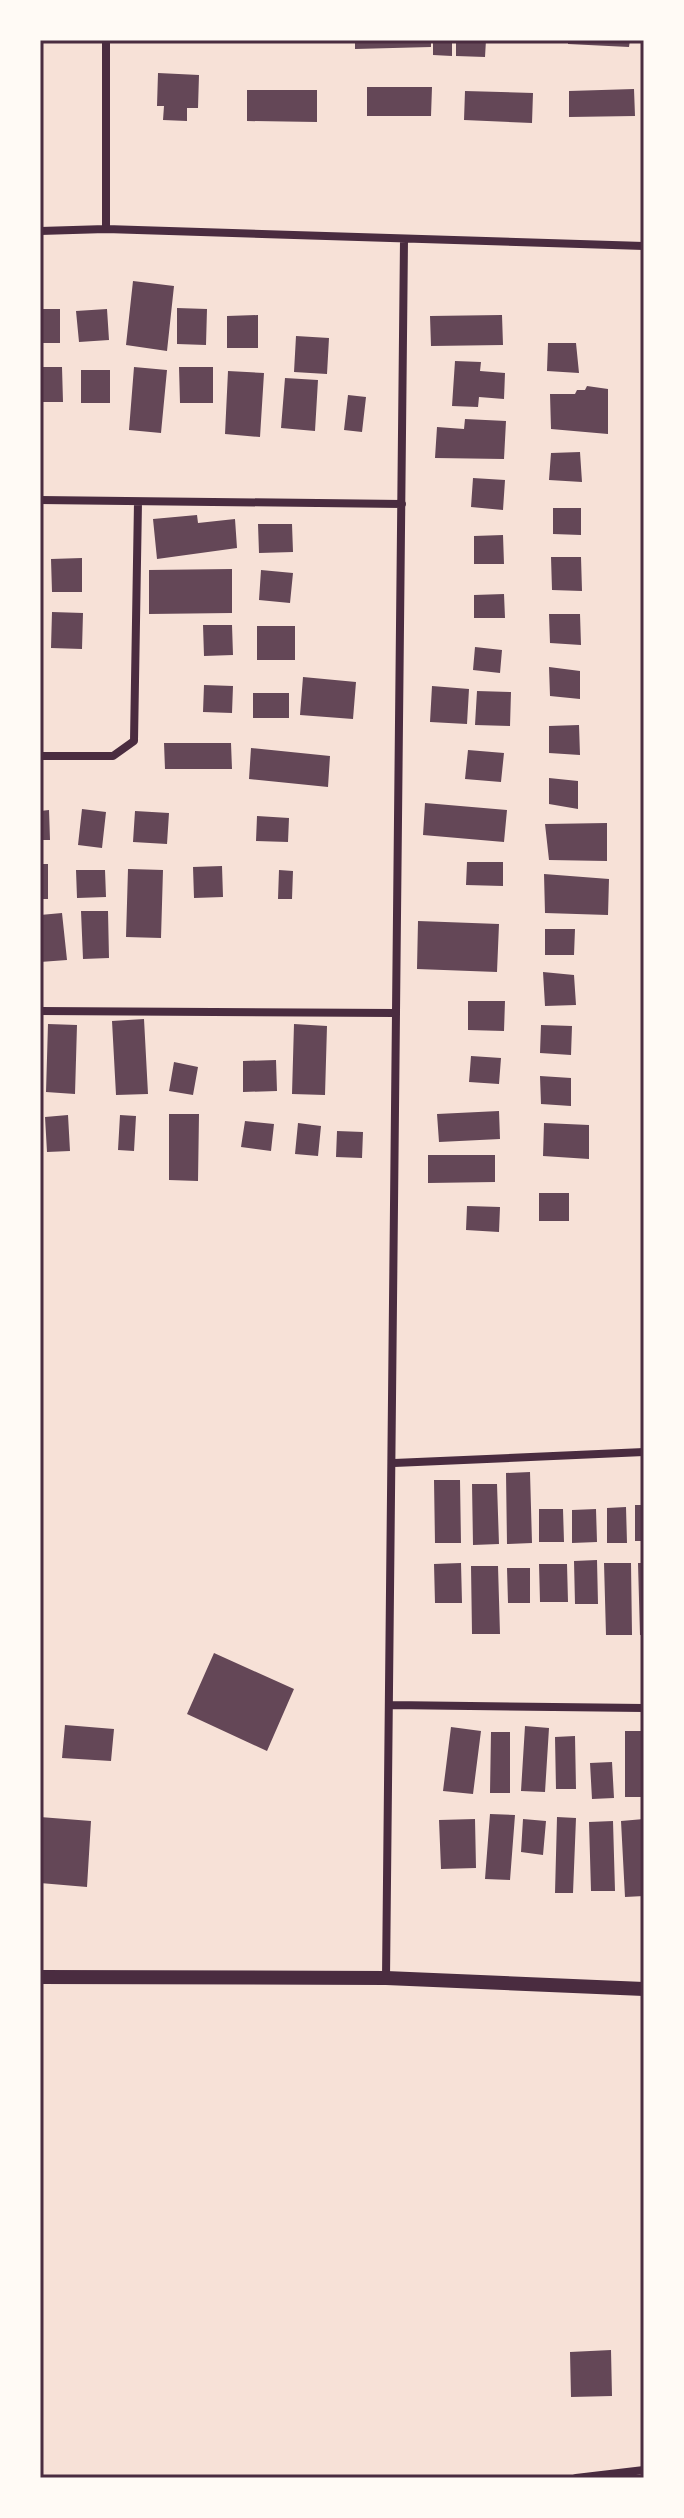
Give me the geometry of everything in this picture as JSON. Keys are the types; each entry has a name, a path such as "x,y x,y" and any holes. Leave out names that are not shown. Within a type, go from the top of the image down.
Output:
{"street":[{"path":"106,40 106,229"},
{"path":"40,231 106,229 644,246"},
{"path":"386,1978 394,1463 395,1013 404,240"},
{"path":"40,500 402,504"},
{"path":"40,756 113,756 134,741 138,502"},
{"path":"40,1011 395,1013"},
{"path":"394,1463 644,1452"},
{"path":"390,1705 644,1708"},
{"path":"40,1977 386,1978 644,1989"},
{"path":"576,2478 644,2470"}],"building":[{"path":"355,40 431,40 431,47 355,49"},
{"path":"433,40 452,40 452,56 433,55"},
{"path":"456,40 486,40 485,57 456,56"},
{"path":"568,40 630,40 629,47 568,44"},
{"path":"158,73 199,75 198,108 187,108 187,121 163,120 164,106 157,106"},
{"path":"367,87 432,87 431,116 367,116"},
{"path":"634,89 635,116 569,117 569,91"},
{"path":"247,90 317,90 317,122 247,121"},
{"path":"465,91 533,93 532,123 464,120"},
{"path":"133,281 174,286 167,351 126,345"},
{"path":"177,308 207,309 206,345 177,344"},
{"path":"40,309 60,309 60,343 40,343"},
{"path":"107,309 109,340 79,342 76,311"},
{"path":"258,315 258,348 227,348 227,316"},
{"path":"502,315 503,345 431,346 430,316"},
{"path":"296,336 329,338 327,374 294,372"},
{"path":"548,343 576,343 579,373 547,371"},
{"path":"455,361 481,362 480,371 505,373 504,399 479,397 478,407 452,406"},
{"path":"40,367 62,367 63,402 40,402"},
{"path":"134,367 167,370 161,433 129,430"},
{"path":"179,367 213,367 213,403 180,403"},
{"path":"81,370 110,370 110,403 81,403"},
{"path":"228,371 264,373 260,437 225,434"},
{"path":"285,378 318,380 315,431 281,428"},
{"path":"587,386 608,389 608,434 551,429 550,394 575,394"},
{"path":"348,395 366,397 362,432 344,430"},
{"path":"465,419 506,421 504,459 435,458 437,427 464,429"},
{"path":"580,452 582,482 549,480 551,453"},
{"path":"473,478 505,480 503,510 471,507"},
{"path":"553,508 581,508 581,535 553,534"},
{"path":"197,515 198,523 235,519 237,548 157,559 153,519"},
{"path":"258,524 292,524 293,552 259,553"},
{"path":"503,535 504,564 474,564 474,536"},
{"path":"551,557 581,557 582,591 552,590"},
{"path":"82,558 82,592 52,592 51,559"},
{"path":"232,569 232,613 149,614 149,570"},
{"path":"261,570 293,573 290,603 259,600"},
{"path":"504,594 505,618 474,618 474,595"},
{"path":"52,612 83,613 82,649 51,648"},
{"path":"549,614 580,614 581,645 550,643"},
{"path":"203,625 232,625 233,655 204,656"},
{"path":"257,626 295,626 295,660 257,660"},
{"path":"475,647 502,650 500,673 473,670"},
{"path":"549,667 580,671 580,699 550,696"},
{"path":"303,677 356,682 353,719 300,715"},
{"path":"204,685 233,686 232,713 203,712"},
{"path":"432,686 469,689 467,724 430,722"},
{"path":"477,691 511,692 510,726 475,725"},
{"path":"253,693 289,693 289,718 253,718"},
{"path":"579,725 580,755 549,753 549,726"},
{"path":"164,743 231,743 232,769 165,769"},
{"path":"251,748 330,756 328,787 249,779"},
{"path":"468,750 504,753 501,782 465,779"},
{"path":"549,778 578,781 578,809 549,804"},
{"path":"425,803 507,810 504,842 423,835"},
{"path":"82,809 106,812 102,848 78,845"},
{"path":"49,810 50,840 40,840 40,811"},
{"path":"135,811 169,813 167,844 133,842"},
{"path":"257,816 289,818 288,842 256,841"},
{"path":"607,823 607,861 549,860 545,824"},
{"path":"467,862 503,862 503,886 466,885"},
{"path":"40,864 48,864 48,899 40,899"},
{"path":"222,866 223,897 194,898 193,867"},
{"path":"128,869 163,870 161,938 126,937"},
{"path":"76,870 105,870 106,897 77,898"},
{"path":"279,870 293,871 292,899 278,899"},
{"path":"544,874 609,879 608,915 545,913"},
{"path":"81,911 108,911 109,958 83,959"},
{"path":"62,913 67,960 40,962 40,915"},
{"path":"418,921 499,924 497,972 417,969"},
{"path":"545,929 575,929 574,955 545,955"},
{"path":"543,972 574,975 576,1005 545,1006"},
{"path":"468,1001 505,1001 504,1031 468,1030"},
{"path":"144,1019 148,1094 116,1095 112,1021"},
{"path":"48,1024 77,1025 75,1094 46,1092"},
{"path":"294,1024 327,1026 325,1095 292,1094"},
{"path":"541,1025 572,1026 571,1055 540,1053"},
{"path":"471,1056 501,1058 499,1084 469,1082"},
{"path":"276,1060 277,1091 243,1092 243,1061"},
{"path":"174,1062 198,1067 193,1095 169,1091"},
{"path":"540,1076 571,1078 571,1106 541,1104"},
{"path":"499,1111 500,1139 439,1142 437,1114"},
{"path":"169,1114 199,1114 198,1181 169,1180"},
{"path":"68,1115 70,1151 47,1152 45,1117"},
{"path":"120,1115 136,1116 134,1151 118,1150"},
{"path":"245,1121 274,1124 271,1151 241,1147"},
{"path":"298,1123 321,1126 318,1156 295,1154"},
{"path":"544,1123 589,1125 589,1159 543,1156"},
{"path":"337,1131 363,1132 362,1158 336,1157"},
{"path":"428,1155 495,1155 495,1182 428,1183"},
{"path":"539,1193 569,1193 569,1221 539,1221"},
{"path":"467,1206 500,1207 499,1232 466,1230"},
{"path":"530,1472 532,1543 507,1544 506,1473"},
{"path":"434,1480 460,1480 461,1543 435,1543"},
{"path":"472,1484 497,1484 499,1544 473,1545"},
{"path":"635,1505 644,1505 644,1541 635,1541"},
{"path":"626,1507 627,1543 607,1543 607,1508"},
{"path":"539,1509 563,1509 564,1542 539,1542"},
{"path":"596,1509 597,1542 572,1543 572,1510"},
{"path":"597,1560 598,1604 575,1604 574,1561"},
{"path":"461,1563 462,1603 435,1603 434,1564"},
{"path":"604,1563 631,1563 632,1635 606,1635"},
{"path":"638,1563 644,1563 644,1635 640,1635"},
{"path":"539,1564 567,1564 568,1602 540,1602"},
{"path":"471,1566 498,1566 500,1634 472,1634"},
{"path":"507,1568 530,1568 530,1603 508,1603"},
{"path":"214,1653 294,1689 267,1751 187,1714"},
{"path":"65,1725 114,1729 111,1761 62,1758"},
{"path":"525,1726 549,1728 545,1792 521,1791"},
{"path":"451,1727 481,1731 473,1794 443,1791"},
{"path":"625,1731 644,1731 644,1797 625,1797"},
{"path":"491,1732 510,1732 510,1793 490,1793"},
{"path":"575,1736 576,1789 556,1789 555,1737"},
{"path":"612,1762 614,1798 592,1799 590,1763"},
{"path":"490,1814 515,1815 510,1880 485,1879"},
{"path":"40,1817 91,1821 87,1887 40,1883"},
{"path":"557,1817 576,1818 573,1893 555,1893"},
{"path":"475,1819 476,1868 441,1869 439,1820"},
{"path":"523,1819 546,1821 543,1855 521,1852"},
{"path":"644,1819 644,1896 625,1897 621,1821"},
{"path":"613,1821 615,1891 591,1891 589,1822"},
{"path":"611,2350 612,2396 571,2397 570,2352"}]}
